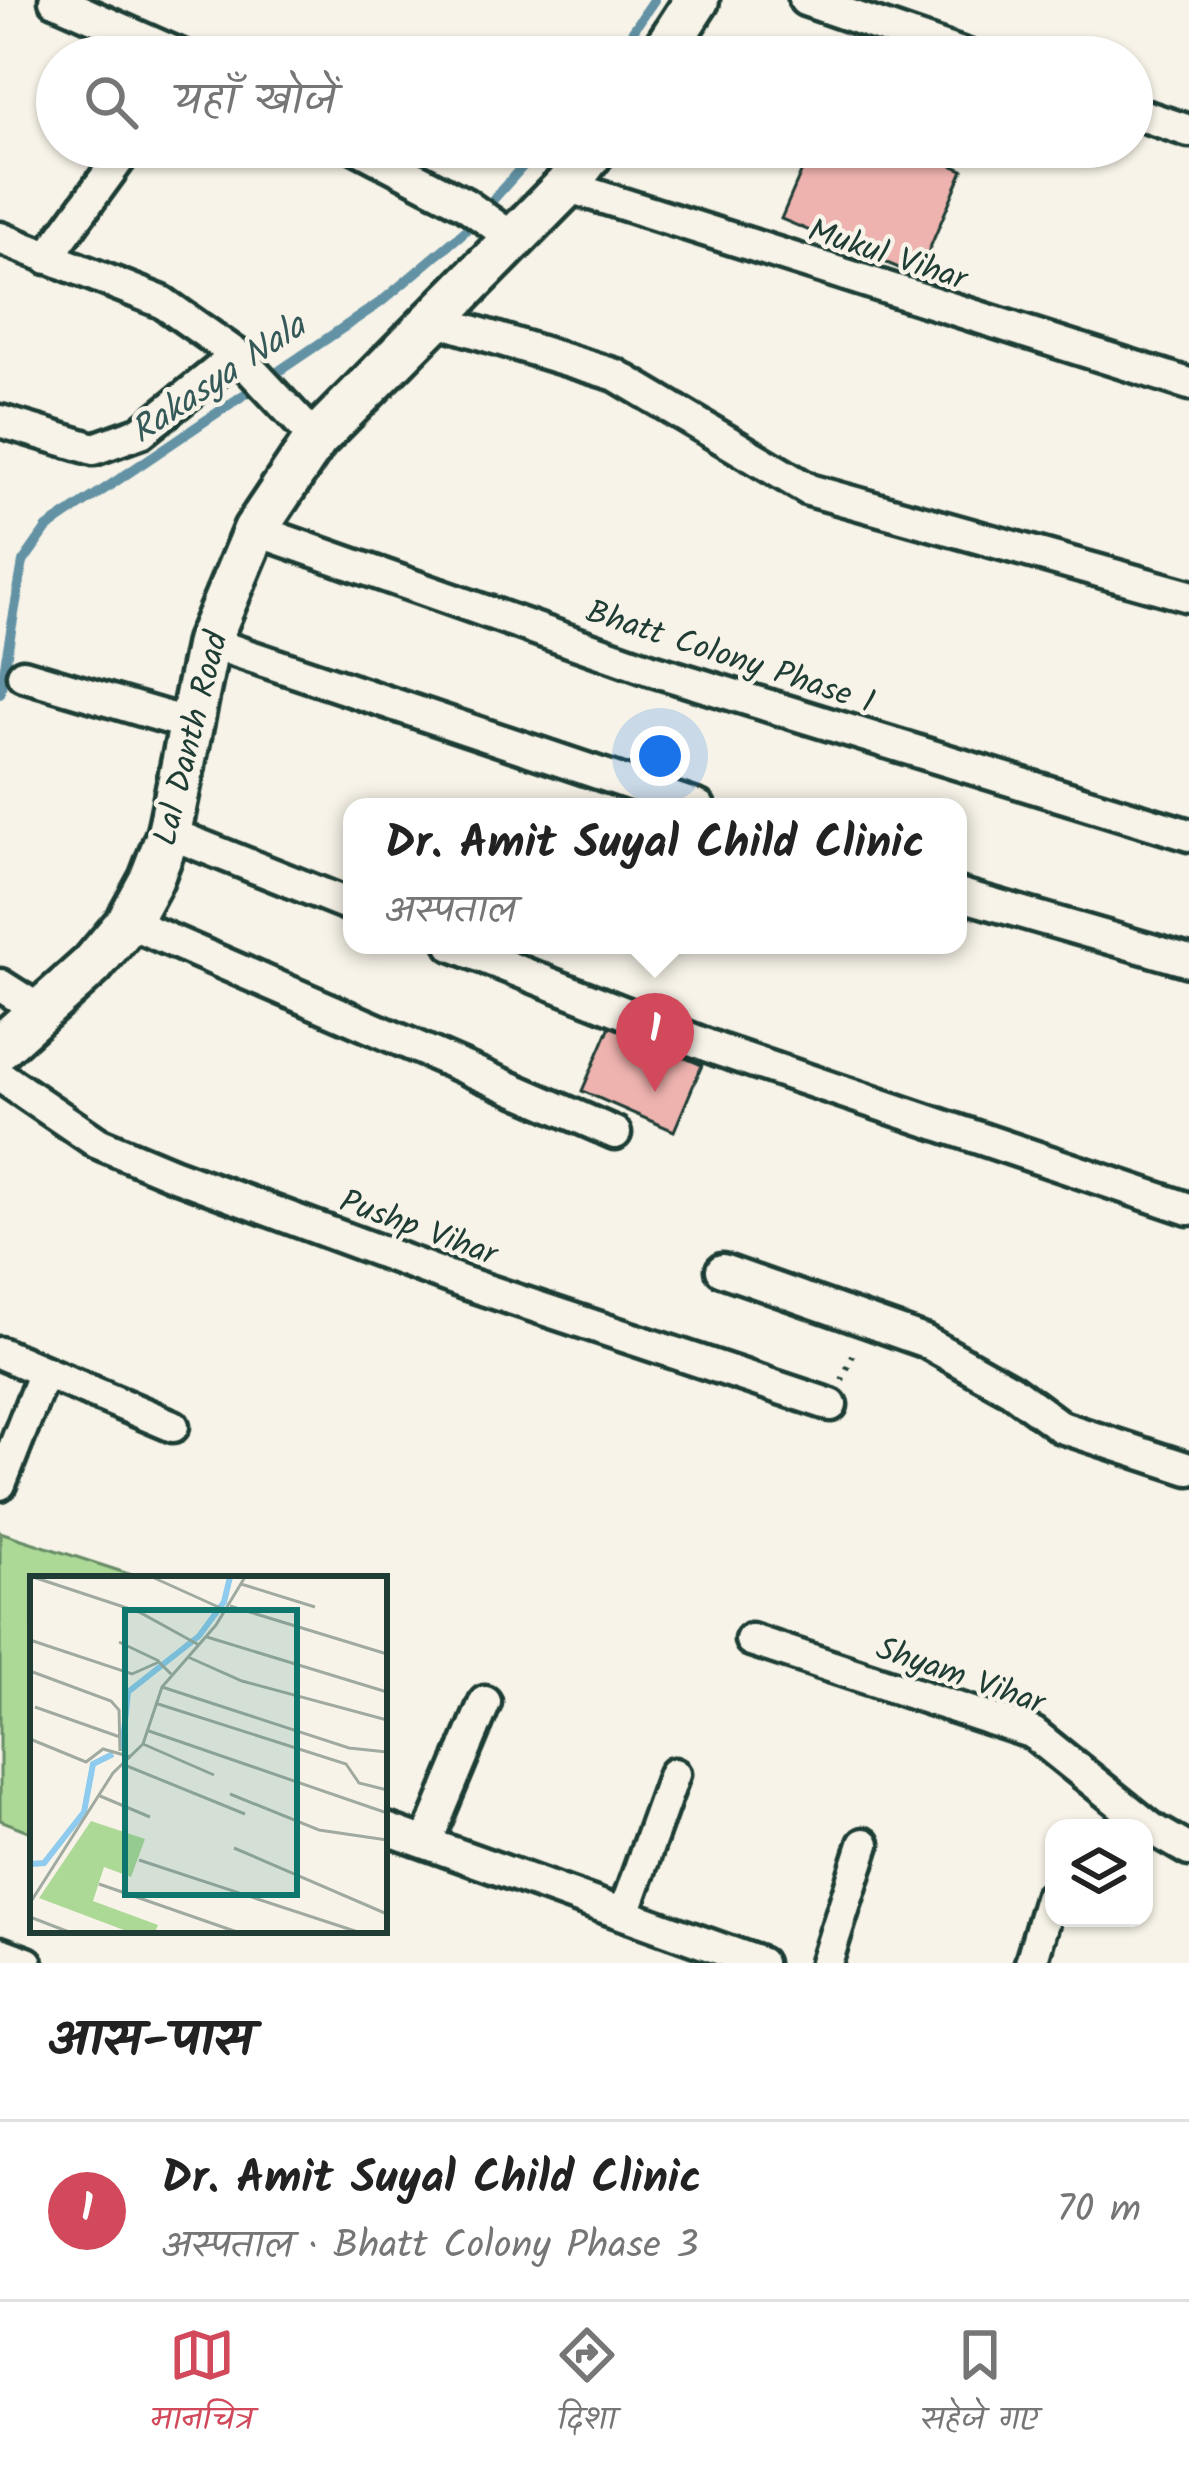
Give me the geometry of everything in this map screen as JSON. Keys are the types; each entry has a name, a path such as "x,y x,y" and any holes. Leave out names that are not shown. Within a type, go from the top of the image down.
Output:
{"street":[{"path":"55,0 136,36"},
{"path":"805,0 909,36"},
{"path":"673,36 694,1"},
{"path":"1153,119 1189,131"},
{"path":"47,258 113,168"},
{"path":"396,168 503,230"},
{"name":"Lal Danth Road","path":"0,1047 44,1013 128,922 169,833 208,642 254,530 316,439 436,320 503,230 566,186 580,168"},
{"name":"Mukul Vihar","path":"566,186 1189,385"},
{"path":"0,238 162,302 242,358 316,439"},
{"path":"436,320 616,375 809,490 1189,596"},
{"path":"0,421 94,449 141,432 242,358"},
{"name":"Bhatt Colony Phase 1","path":"254,530 649,669 1189,835"},
{"path":"208,642 672,798"},
{"path":"23,675 190,724"},
{"path":"169,833 343,902"},
{"path":"967,897 1189,961"},
{"path":"128,922 615,1133"},
{"path":"475,954 718,1051 1189,1209"},
{"path":"0,985 44,1013"},
{"name":"Pushp Vihar","path":"0,1076 98,1143 172,1174 465,1283 831,1406"},
{"path":"722,1270 924,1341 960,1359 1060,1427 1189,1469"},
{"path":"0,1353 173,1426"},
{"path":"0,1484 44,1372"},
{"name":"Shyam Vihar","path":"751,1640 1033,1733 1151,1828 1189,1850"},
{"path":"426,1843 485,1702"},
{"path":"624,1913 674,1774"},
{"path":"387,1829 760,1963"},
{"path":"826,1963 864,1844"},
{"path":"1031,1963 1045,1915"},
{"path":"0,1953 27,1963"}],"path":[{"path":"831,1406 866,1324"}],"green space":[{"path":"0,1532 135,1576 30,1576 30,1832 0,1820"}],"building":[{"path":"803,168 963,170 918,276 781,219"},
{"path":"610,1026 702,1065 674,1131 582,1091"}],"waterway":[{"name":"Rakasya Nala","path":"629,36 654,0"},
{"name":"Rakasya Nala","path":"0,694 23,562 47,528 381,302 464,232 521,168"}],"place":[{"name":"Dr. Amit Suyal Child Clinic","path":"655,1092"}]}
